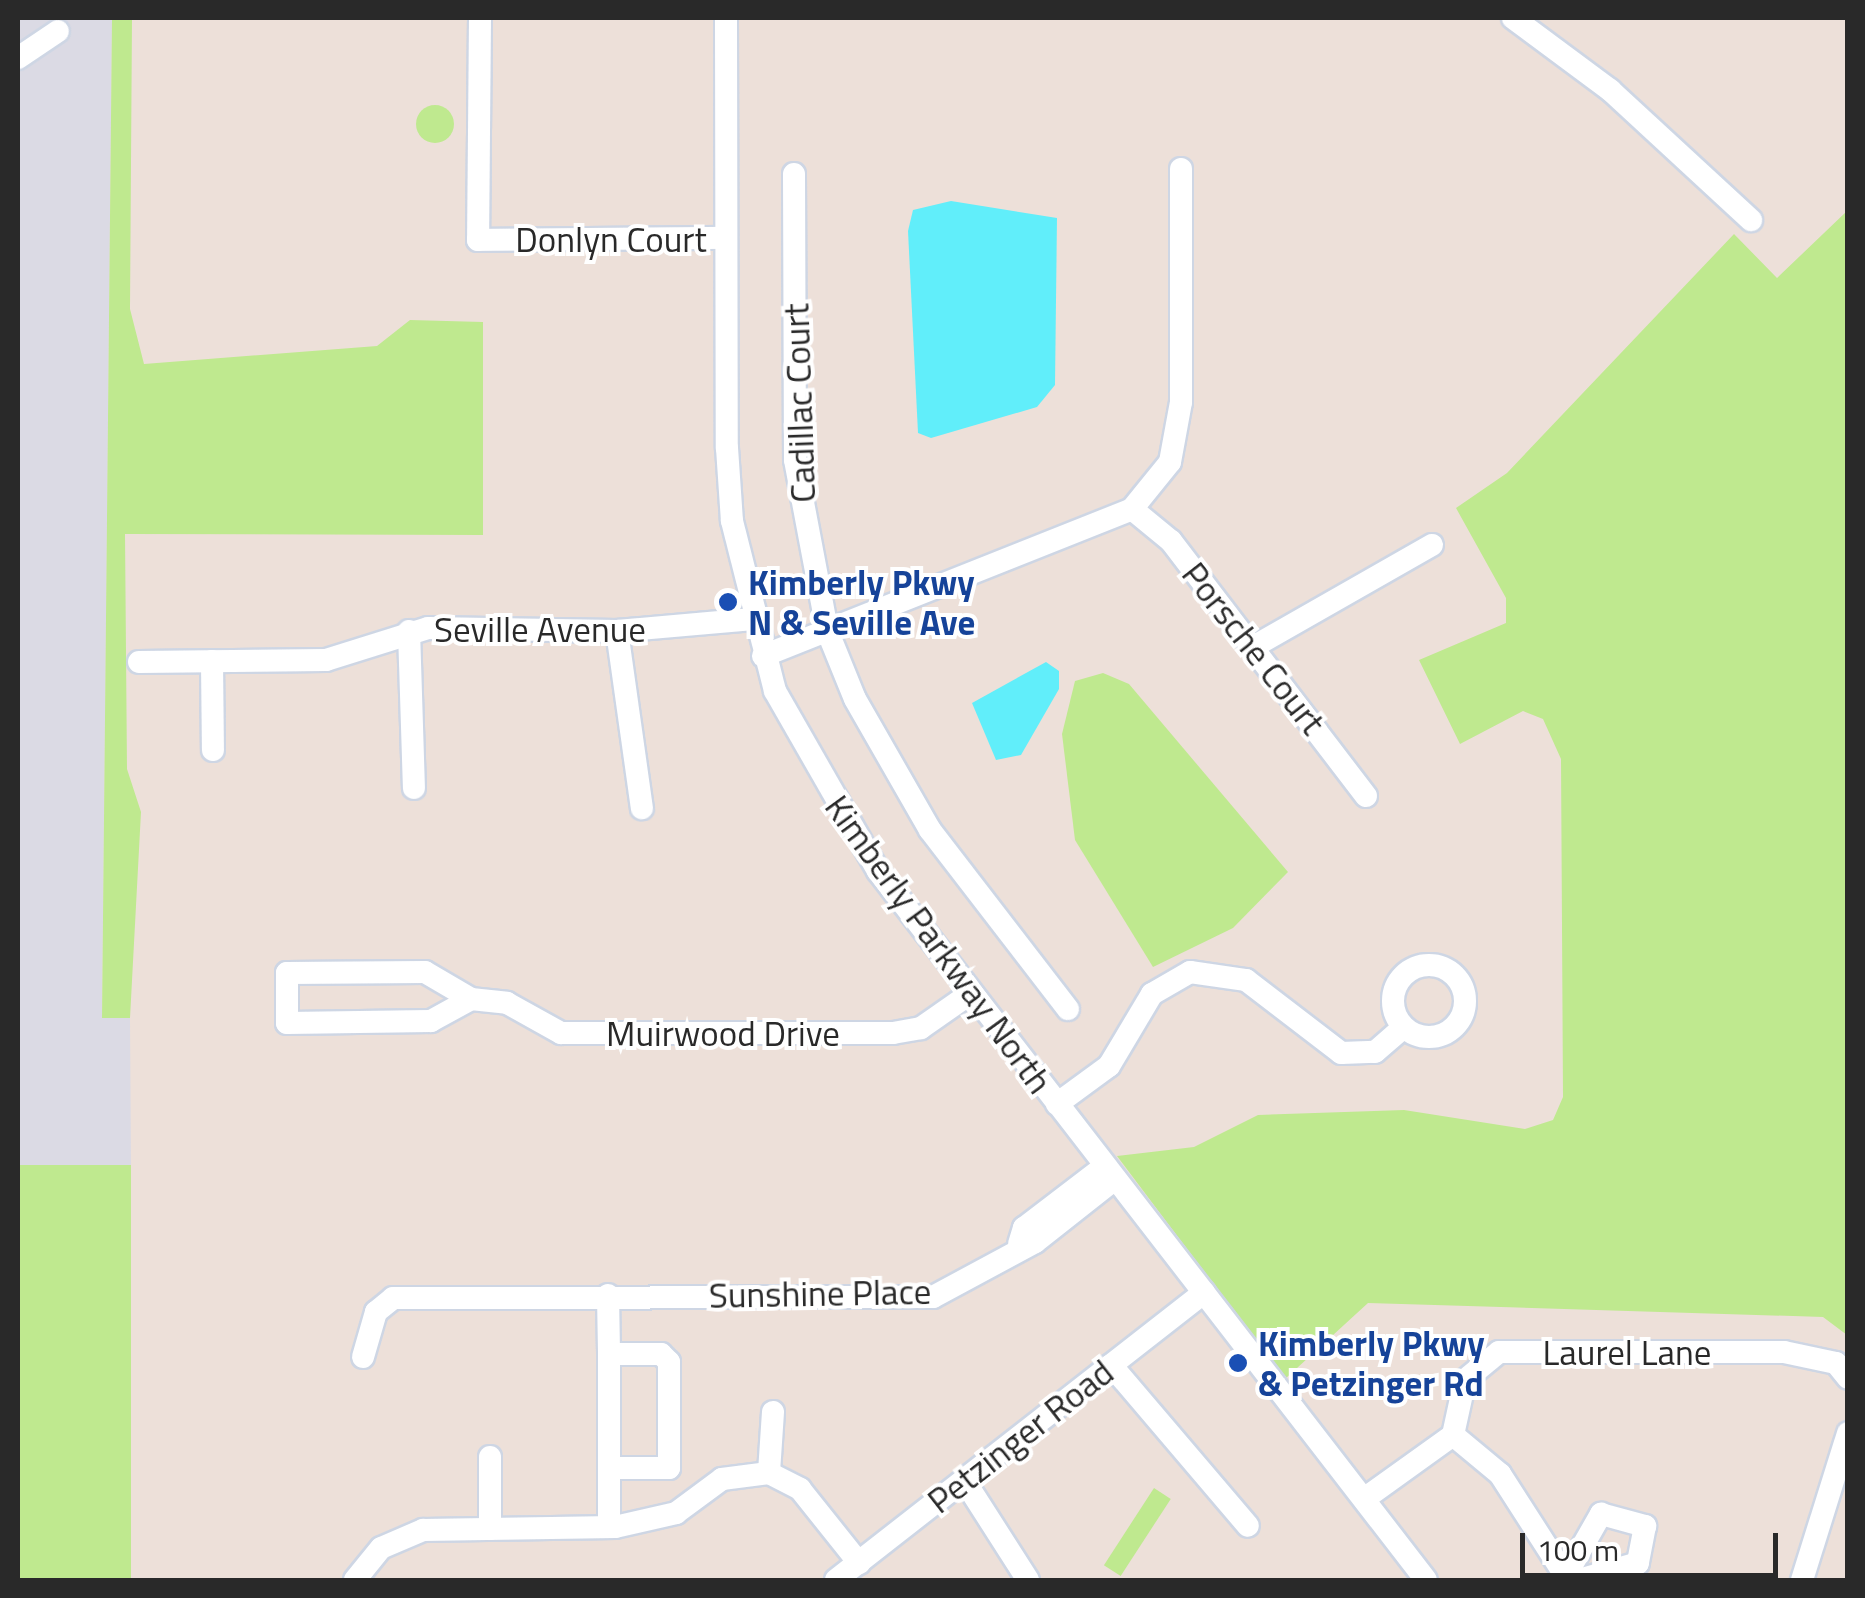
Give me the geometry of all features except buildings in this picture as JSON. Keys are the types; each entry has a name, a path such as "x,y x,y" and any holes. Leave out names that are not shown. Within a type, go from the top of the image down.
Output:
{"street":[{"name":"Donlyn Court","path":"480,18 478,240 725,238"},
{"name":"Kimberly Parkway North","path":"726,18 728,466 753,619 763,656 812,767 971,993 1426,1580"},
{"path":"1514,18 1610,90 1751,220"},
{"path":"18,58 58,31"},
{"path":"763,656 1132,510 1170,462 1181,402 1181,170"},
{"name":"Cadillac Court","path":"794,174 795,460 828,630 855,698 930,830 1068,1009"},
{"name":"Porsche Court","path":"1132,510 1172,541 1366,796"},
{"path":"1253,646 1432,546"},
{"name":"Seville Avenue","path":"139,662 326,660 409,631 617,631 753,619"},
{"path":"409,631 414,788"},
{"path":"617,631 642,808"},
{"path":"212,660 214,750"},
{"name":"Muirwood Drive","path":"472,999 431,1021 288,1023 287,973 425,972 472,999 507,1003 561,1033 893,1033 921,1028 971,993"},
{"path":"1057,1104 1108,1066 1152,994 1190,972 1246,980 1340,1053 1375,1052 1400,1030"},
{"name":"Sunshine Place","path":"364,1357 386,1300 934,1297 1019,1244 1036,1242 1110,1172"},
{"name":"Petzinger Road","path":"836,1580 1204,1293"},
{"path":"608,1296 609,1528"},
{"name":"Laurel Lane","path":"1453,1435 1465,1380 1499,1352 1784,1352 1836,1362 1848,1378"},
{"path":"609,1354 661,1354 670,1367 670,1468 609,1468"},
{"path":"1111,1364 1248,1526"},
{"path":"769,1473 773,1412"},
{"path":"1802,1580 1848,1432"},
{"path":"1364,1499 1453,1435 1500,1474 1571,1579"},
{"path":"490,1457 490,1529"},
{"path":"355,1580 406,1534 609,1528 676,1513 722,1480 769,1473 800,1489 859,1563"},
{"path":"964,1480 1028,1580"}],"shaded area":[{"path":"18,18 112,18 102,1017 130,1018 131,1165 18,1167"}],"green space":[{"path":"112,18 132,18 130,309 144,364 377,346 410,320 483,322 483,535 125,534 127,769 141,812 130,1018 102,1018"},
{"path":"435,105 449,110 454,124 449,138 435,143 421,138 416,124 421,110"},
{"path":"1847,211 1847,1335 1823,1317 1368,1303 1285,1379 1117,1156 1194,1147 1258,1115 1404,1110 1525,1129 1553,1120 1563,1097 1561,759 1543,719 1523,711 1460,744 1419,660 1506,623 1506,598 1456,508 1507,473 1734,234 1777,278"},
{"path":"1103,673 1129,684 1288,872 1233,928 1153,967 1075,840 1062,734 1075,681"},
{"path":"18,1165 131,1165 131,1580 18,1580"},
{"path":"1154,1488 1171,1499 1121,1576 1104,1565"}],"water":[{"path":"951,201 1057,218 1055,385 1037,407 931,438 918,433 908,231 913,210"},
{"path":"1046,662 1059,671 1059,689 1021,755 996,760 972,703"}],"place":[{"name":"Kimberly Pkwy N & Seville Ave","path":"728,602"},
{"name":"Kimberly Pkwy & Petzinger Rd","path":"1238,1363"}]}
